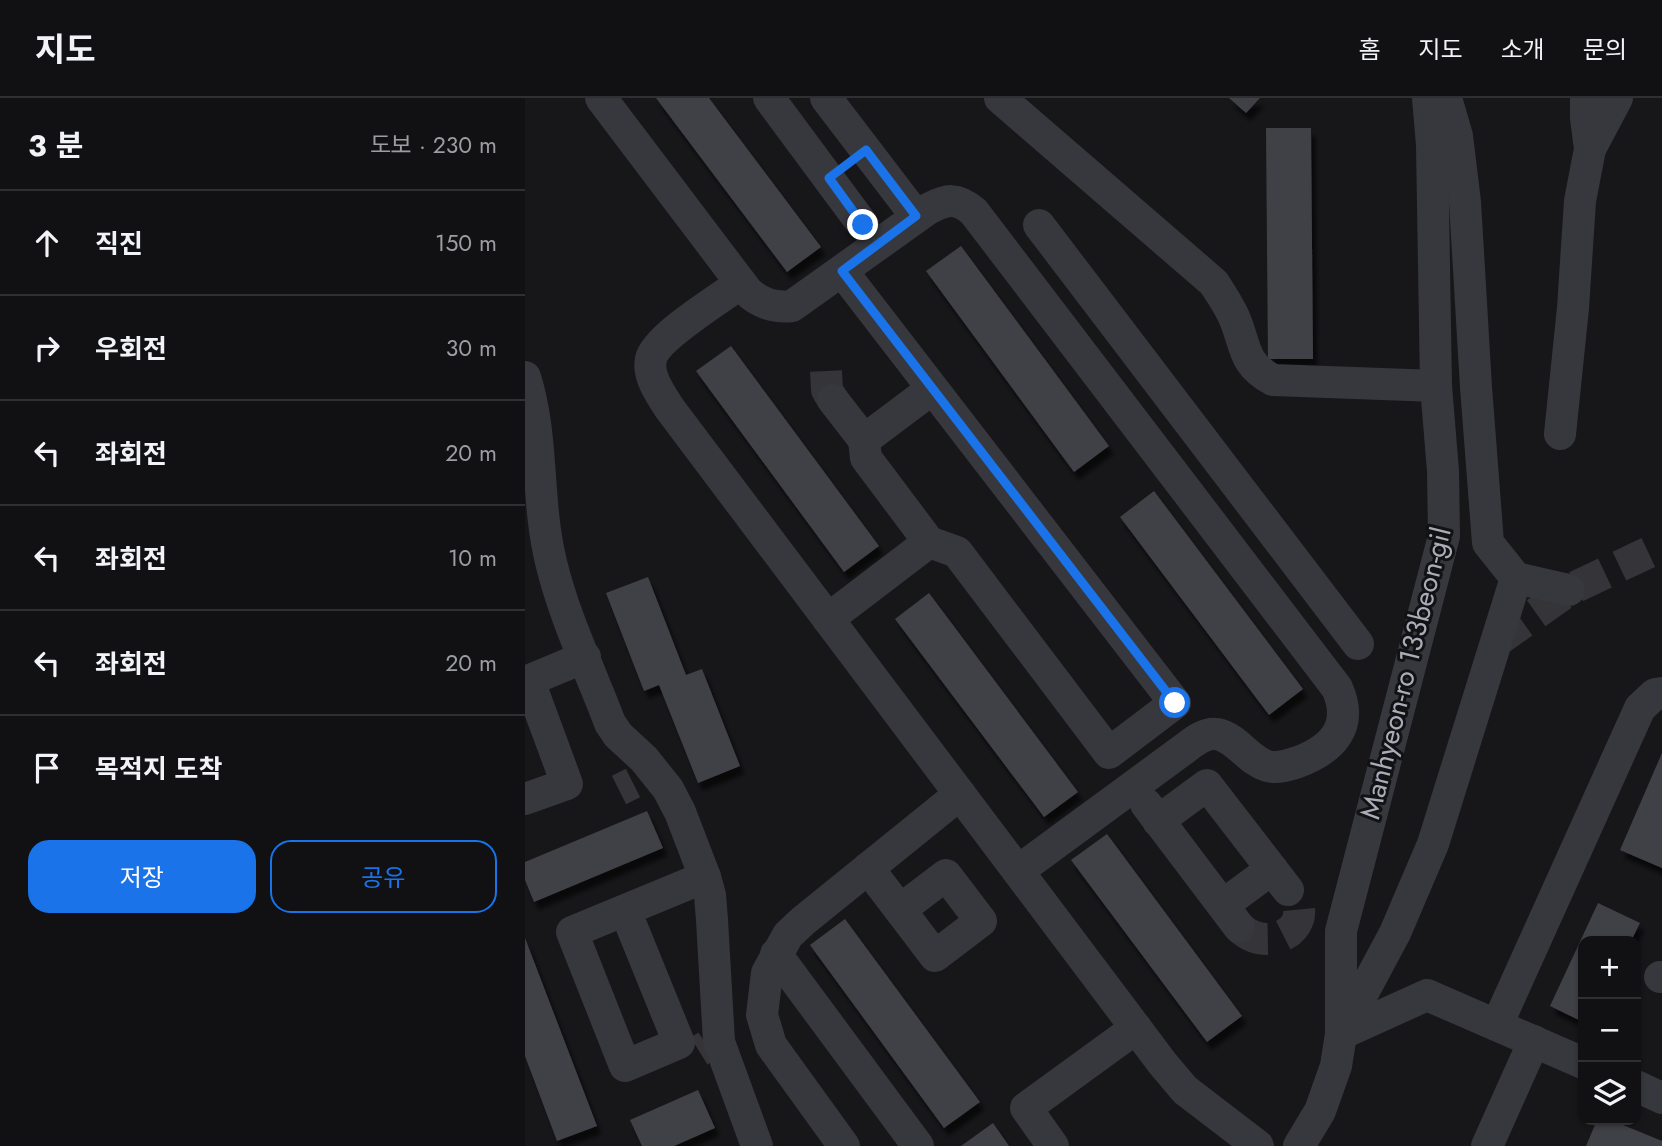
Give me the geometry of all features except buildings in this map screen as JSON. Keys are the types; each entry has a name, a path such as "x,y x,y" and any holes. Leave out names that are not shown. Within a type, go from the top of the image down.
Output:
{"street":[{"path":"601,98 741,283 752,296 762,302 783,307 792,306 916,216 940,203 953,201 965,204 974,212 1337,688 1342,698 1339,733 1331,743 1310,758 1279,767 1267,766 1230,740 1219,734 1209,734 1132,786 1018,871"},
{"path":"769,98 863,225"},
{"path":"827,98 916,216"},
{"path":"1000,98 1214,283 1236,321 1247,357 1262,374 1272,380 1436,386"},
{"name":"Manhyeon-ro 133beon-gil","path":"1341,1034 1341,931 1444,536 1443,471 1436,386 1433,158 1428,98"},
{"path":"1445,98 1457,135 1465,202 1488,543 1516,578 1569,590"},
{"path":"1560,434 1573,308 1580,201 1590,149 1586,98"},
{"path":"1590,149 1617,98"},
{"path":"829,178 866,150"},
{"path":"1039,225 1359,644"},
{"path":"1033,289 1068,263"},
{"path":"833,400 864,440 866,458 929,542 957,552 1109,753 1175,703 842,271"},
{"path":"741,283 660,342 651,360 655,385 670,409 1185,1090 1258,1146"},
{"path":"525,377 534,410 531,446 551,562 610,723 645,778 680,812 705,877 712,920 713,1044 757,1146"},
{"path":"864,440 932,389"},
{"path":"828,619 929,542"},
{"path":"1299,1146 1319,1111 1336,1066 1341,1034 1395,933 1433,844 1516,578"},
{"path":"1279,612 1314,586"},
{"path":"525,799 567,784 527,682 585,657"},
{"path":"1497,1024 1640,708 1655,694 1662,693"},
{"path":"1132,786 1158,821 1231,916 1280,880 1207,785 1158,821"},
{"path":"844,1146 778,1056 765,1030 762,1015 767,973 788,935 803,921 960,794"},
{"path":"868,868 900,910"},
{"path":"625,910 679,1043 625,1066 572,932 625,910 705,877"},
{"path":"776,954 918,1146"},
{"path":"1341,1034 1427,995 1581,1062"},
{"path":"1053,1146 1026,1108 1136,1028"},
{"path":"1487,1146 1534,1041"},
{"path":"1641,1088 1662,1098"}],"tunnel":[{"path":"826,371 827,390 833,400"},
{"path":"1497,641 1569,590 1662,546"},
{"path":"619,790 633,783"},
{"path":"1239,927 1263,939 1285,934 1293,928 1298,919 1299,909 1295,898"},
{"path":"699,1051 707,1046"}],"route":[{"path":"863,225 829,178 866,150 916,216 842,271 1175,703"}]}
